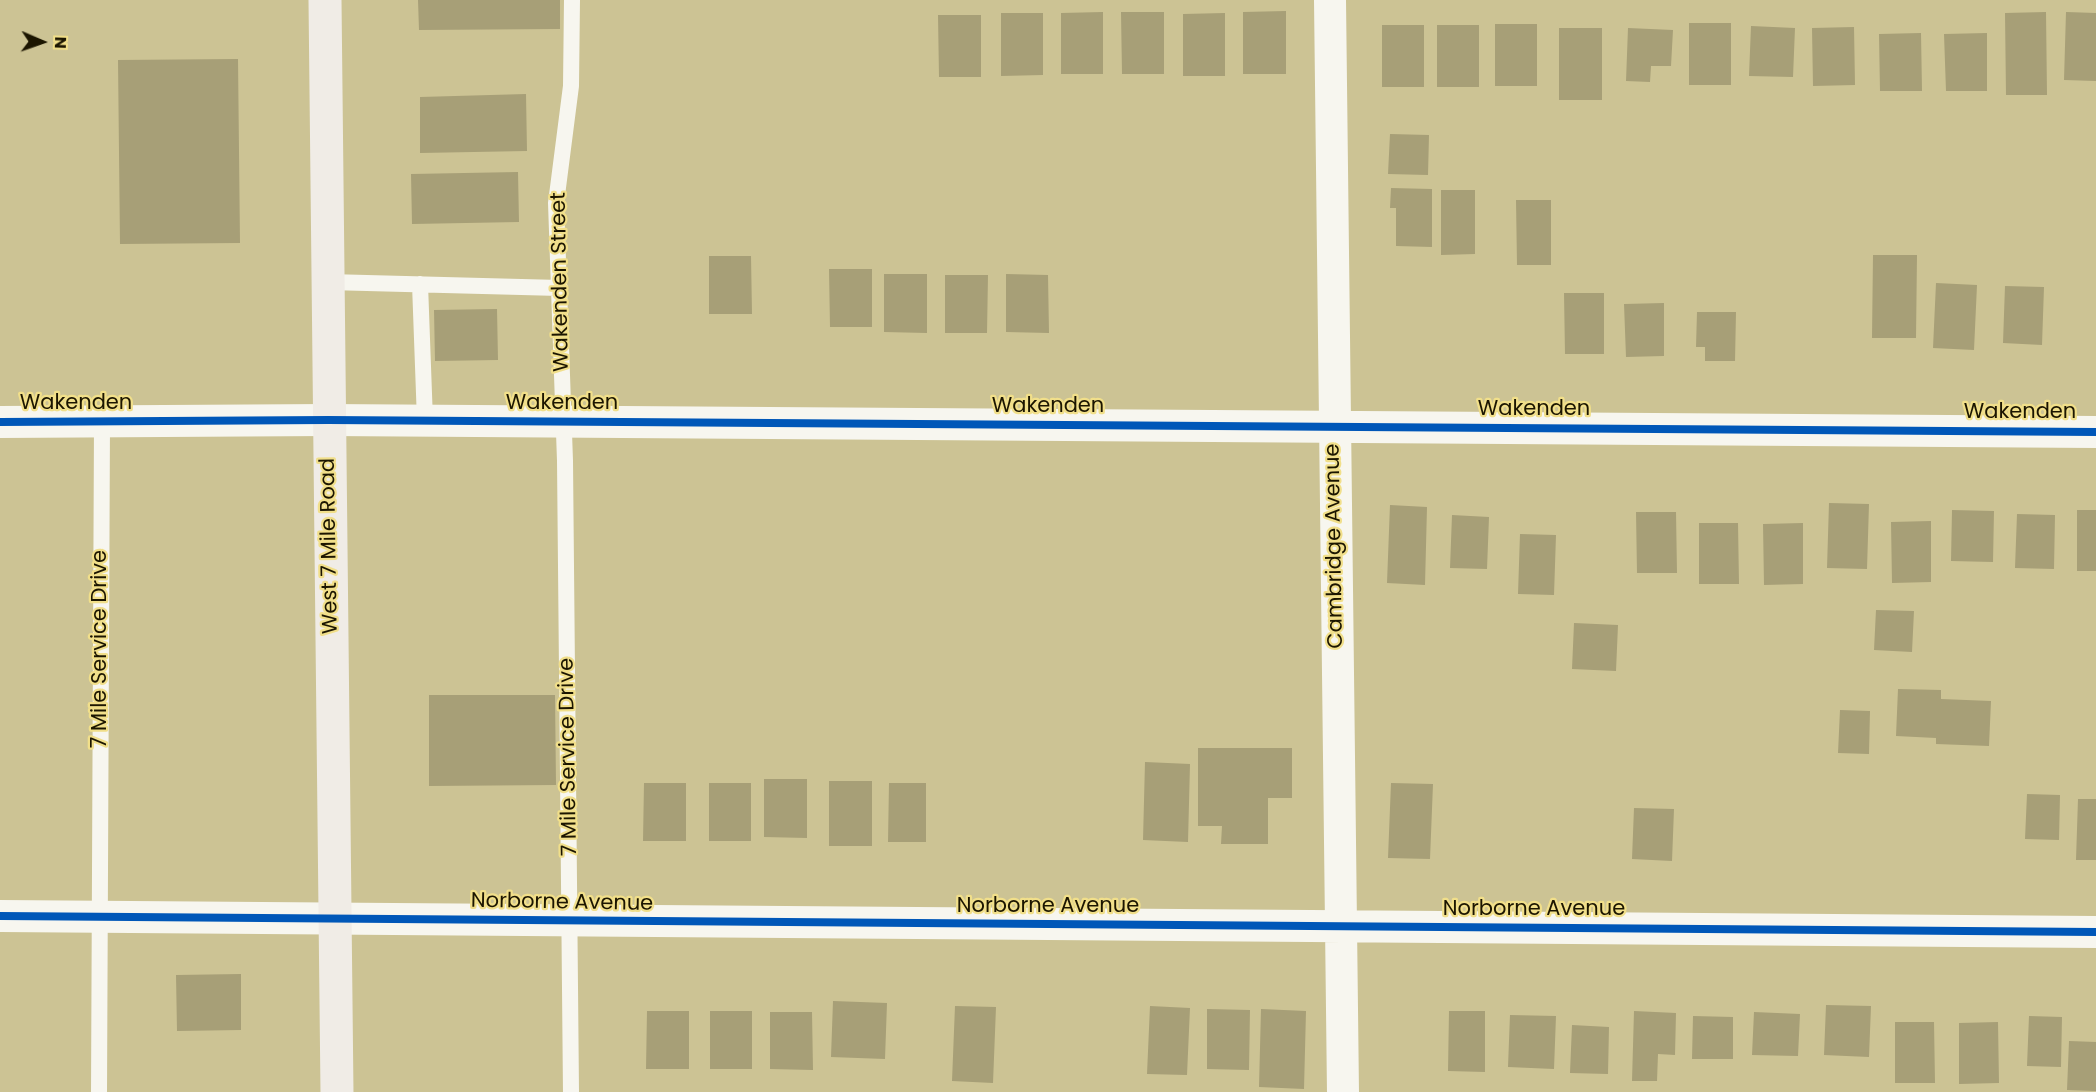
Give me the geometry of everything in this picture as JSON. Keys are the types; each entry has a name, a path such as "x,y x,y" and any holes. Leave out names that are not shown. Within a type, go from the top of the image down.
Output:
{"main road":[{"name":"West 7 Mile Road","path":"325,0 337,1092"}],"street":[{"name":"Cambridge Avenue","path":"1330,0 1333,426 1343,1092"},
{"name":"Wakenden","path":"0,422 425,420 2096,432"},
{"name":"Norborne Avenue","path":"0,916 2096,932"}],"lane":[{"name":"Wakenden Street","path":"564,422 556,203 571,86 572,0"},
{"path":"328,282 560,288"},
{"path":"420,284 425,420"},
{"name":"7 Mile Service Drive","path":"564,422 571,1092"},
{"name":"7 Mile Service Drive","path":"99,1092 102,423"}],"building":[{"path":"418,0 560,0 560,29 419,30"},
{"path":"1286,11 1286,74 1243,74 1243,12"},
{"path":"1103,12 1103,74 1061,74 1061,13"},
{"path":"1121,12 1164,12 1164,74 1122,74"},
{"path":"2046,12 2047,95 2006,95 2005,13"},
{"path":"2066,12 2096,13 2096,81 2064,80"},
{"path":"1001,13 1043,13 1043,75 1001,76"},
{"path":"1225,13 1225,76 1183,76 1183,14"},
{"path":"938,15 981,15 981,77 939,77"},
{"path":"1689,23 1731,23 1731,85 1689,85"},
{"path":"1495,24 1537,24 1537,86 1495,86"},
{"path":"1382,25 1424,25 1424,87 1382,87"},
{"path":"1437,25 1479,25 1479,87 1437,87"},
{"path":"1751,26 1795,28 1793,77 1749,76"},
{"path":"1854,27 1855,85 1813,86 1812,28"},
{"path":"1559,28 1602,28 1602,100 1559,100"},
{"path":"1628,28 1673,30 1671,66 1651,66 1650,82 1626,81"},
{"path":"1921,33 1922,91 1880,91 1879,34"},
{"path":"1987,33 1987,91 1946,91 1944,34"},
{"path":"238,59 240,243 120,244 118,60"},
{"path":"526,94 527,151 420,153 420,97"},
{"path":"1390,134 1429,135 1428,175 1388,174"},
{"path":"518,172 519,222 412,224 411,174"},
{"path":"1391,188 1432,189 1432,247 1396,246 1396,208 1390,208"},
{"path":"1441,190 1475,190 1475,254 1441,255"},
{"path":"1516,200 1551,200 1551,265 1517,265"},
{"path":"1873,255 1917,255 1916,338 1872,338"},
{"path":"709,256 751,256 752,314 709,314"},
{"path":"829,269 872,269 872,327 830,327"},
{"path":"884,274 927,274 927,333 884,332"},
{"path":"1006,274 1048,275 1049,333 1006,332"},
{"path":"945,275 988,275 987,333 945,333"},
{"path":"1936,283 1977,285 1974,350 1933,348"},
{"path":"2005,286 2044,287 2042,345 2003,343"},
{"path":"1564,293 1604,293 1604,354 1565,354"},
{"path":"1664,303 1664,356 1626,357 1624,304"},
{"path":"497,309 498,360 435,361 434,310"},
{"path":"1697,312 1736,312 1735,361 1705,361 1705,347 1696,347"},
{"path":"1829,503 1869,504 1867,569 1827,568"},
{"path":"1390,505 1427,507 1425,585 1387,583"},
{"path":"1952,510 1994,511 1993,562 1951,561"},
{"path":"2077,510 2096,510 2096,571 2077,571"},
{"path":"1636,512 1676,512 1677,573 1637,573"},
{"path":"2017,514 2055,515 2054,569 2015,568"},
{"path":"1452,515 1489,517 1487,569 1450,568"},
{"path":"1931,521 1931,582 1892,583 1891,522"},
{"path":"1699,523 1738,523 1739,584 1699,584"},
{"path":"1803,523 1803,584 1764,585 1763,524"},
{"path":"1520,534 1556,535 1554,595 1518,594"},
{"path":"1876,610 1914,611 1912,652 1874,650"},
{"path":"1574,623 1618,625 1616,671 1572,669"},
{"path":"1898,689 1941,690 1941,699 1991,701 1989,746 1936,744 1936,738 1896,736"},
{"path":"429,695 555,695 556,785 429,786"},
{"path":"1840,710 1870,711 1869,754 1838,753"},
{"path":"1198,748 1292,748 1292,798 1268,798 1268,844 1221,844 1222,826 1198,826"},
{"path":"1145,762 1190,764 1188,842 1143,840"},
{"path":"764,779 807,779 807,838 764,837"},
{"path":"829,781 872,781 872,846 829,846"},
{"path":"644,783 686,783 686,841 643,841"},
{"path":"709,783 751,783 751,841 709,841"},
{"path":"889,783 926,783 926,842 888,842"},
{"path":"1391,783 1433,784 1430,859 1388,858"},
{"path":"2027,794 2060,795 2059,840 2025,839"},
{"path":"2078,799 2096,799 2096,860 2076,860"},
{"path":"1634,808 1674,809 1672,861 1632,859"},
{"path":"241,974 241,1030 177,1031 176,975"},
{"path":"833,1001 887,1003 885,1059 831,1057"},
{"path":"1826,1005 1871,1006 1869,1057 1824,1055"},
{"path":"955,1006 996,1007 993,1083 952,1081"},
{"path":"1150,1006 1190,1008 1187,1075 1147,1074"},
{"path":"1207,1009 1250,1010 1249,1070 1207,1069"},
{"path":"1261,1009 1306,1011 1304,1089 1259,1087"},
{"path":"647,1011 689,1011 689,1069 646,1069"},
{"path":"710,1011 752,1011 752,1069 710,1069"},
{"path":"1449,1011 1485,1011 1485,1072 1448,1071"},
{"path":"1634,1011 1676,1013 1675,1055 1658,1054 1657,1081 1632,1081"},
{"path":"770,1012 812,1012 813,1070 770,1069"},
{"path":"1754,1012 1800,1014 1798,1056 1752,1055"},
{"path":"1510,1015 1556,1016 1554,1069 1508,1067"},
{"path":"1693,1016 1733,1017 1733,1059 1692,1059"},
{"path":"2029,1016 2062,1017 2061,1067 2027,1066"},
{"path":"1895,1022 1934,1022 1935,1083 1895,1083"},
{"path":"1998,1022 1999,1083 1959,1084 1959,1023"},
{"path":"1572,1025 1609,1027 1608,1074 1570,1073"},
{"path":"2069,1041 2096,1042 2096,1091 2067,1090"}],"cycle path":[{"path":"0,422 328,420 2096,432"},
{"path":"0,916 2096,932"}]}
